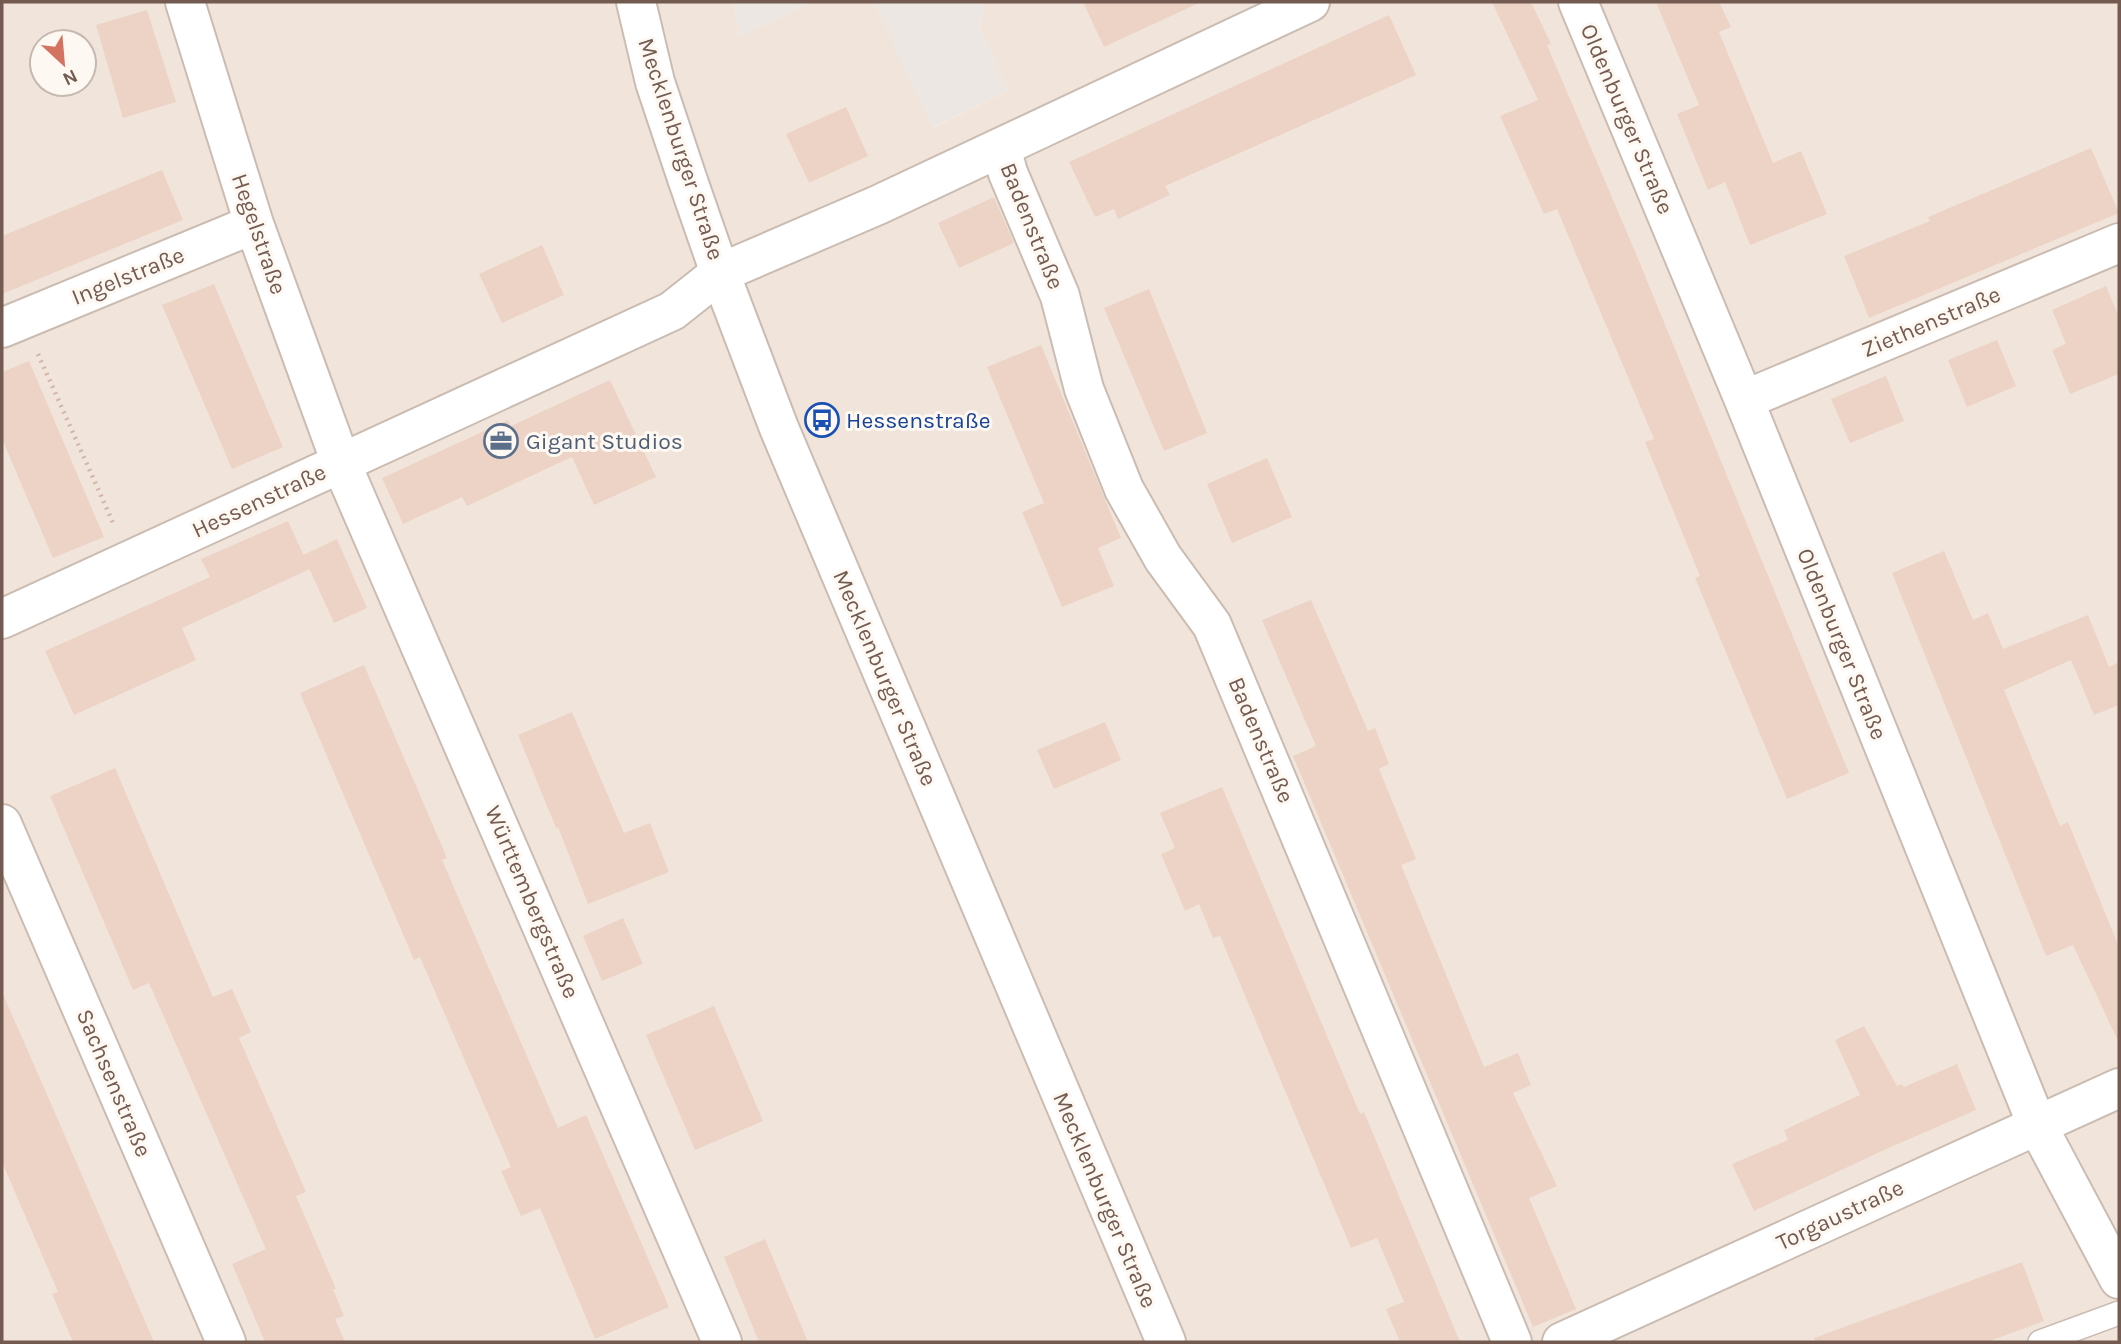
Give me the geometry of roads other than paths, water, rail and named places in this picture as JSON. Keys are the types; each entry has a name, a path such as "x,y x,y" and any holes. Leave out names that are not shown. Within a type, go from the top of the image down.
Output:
{"street":[{"name":"Hegelstraße","path":"185,2 254,224 341,463"},
{"name":"Mecklenburger Straße","path":"636,2 655,82 720,273 779,428 1166,1342"},
{"name":"Hessenstraße","path":"2,619 672,311 720,273 877,205 1310,2"},
{"name":"Oldenburger Straße","path":"1578,2 1744,400 2037,1125 2119,1279"},
{"name":"Badenstraße","path":"1001,147 1008,173 1046,257 1060,296 1084,388 1124,489 1163,558 1212,625 1512,1342"},
{"name":"Ingelstraße","path":"12,324 254,224"},
{"name":"Ziethenstraße","path":"1744,400 2119,243"},
{"name":"Württembergstraße","path":"341,463 722,1342"},
{"name":"Sachsenstraße","path":"2,824 226,1342"},
{"name":"Torgaustraße","path":"1562,1342 2119,1088"}],"lane":[{"path":"2040,1342 2119,1313"}],"place":[{"name":"Hessenstraße","path":"822,420"},
{"name":"Gigant Studios","path":"501,441"}]}
